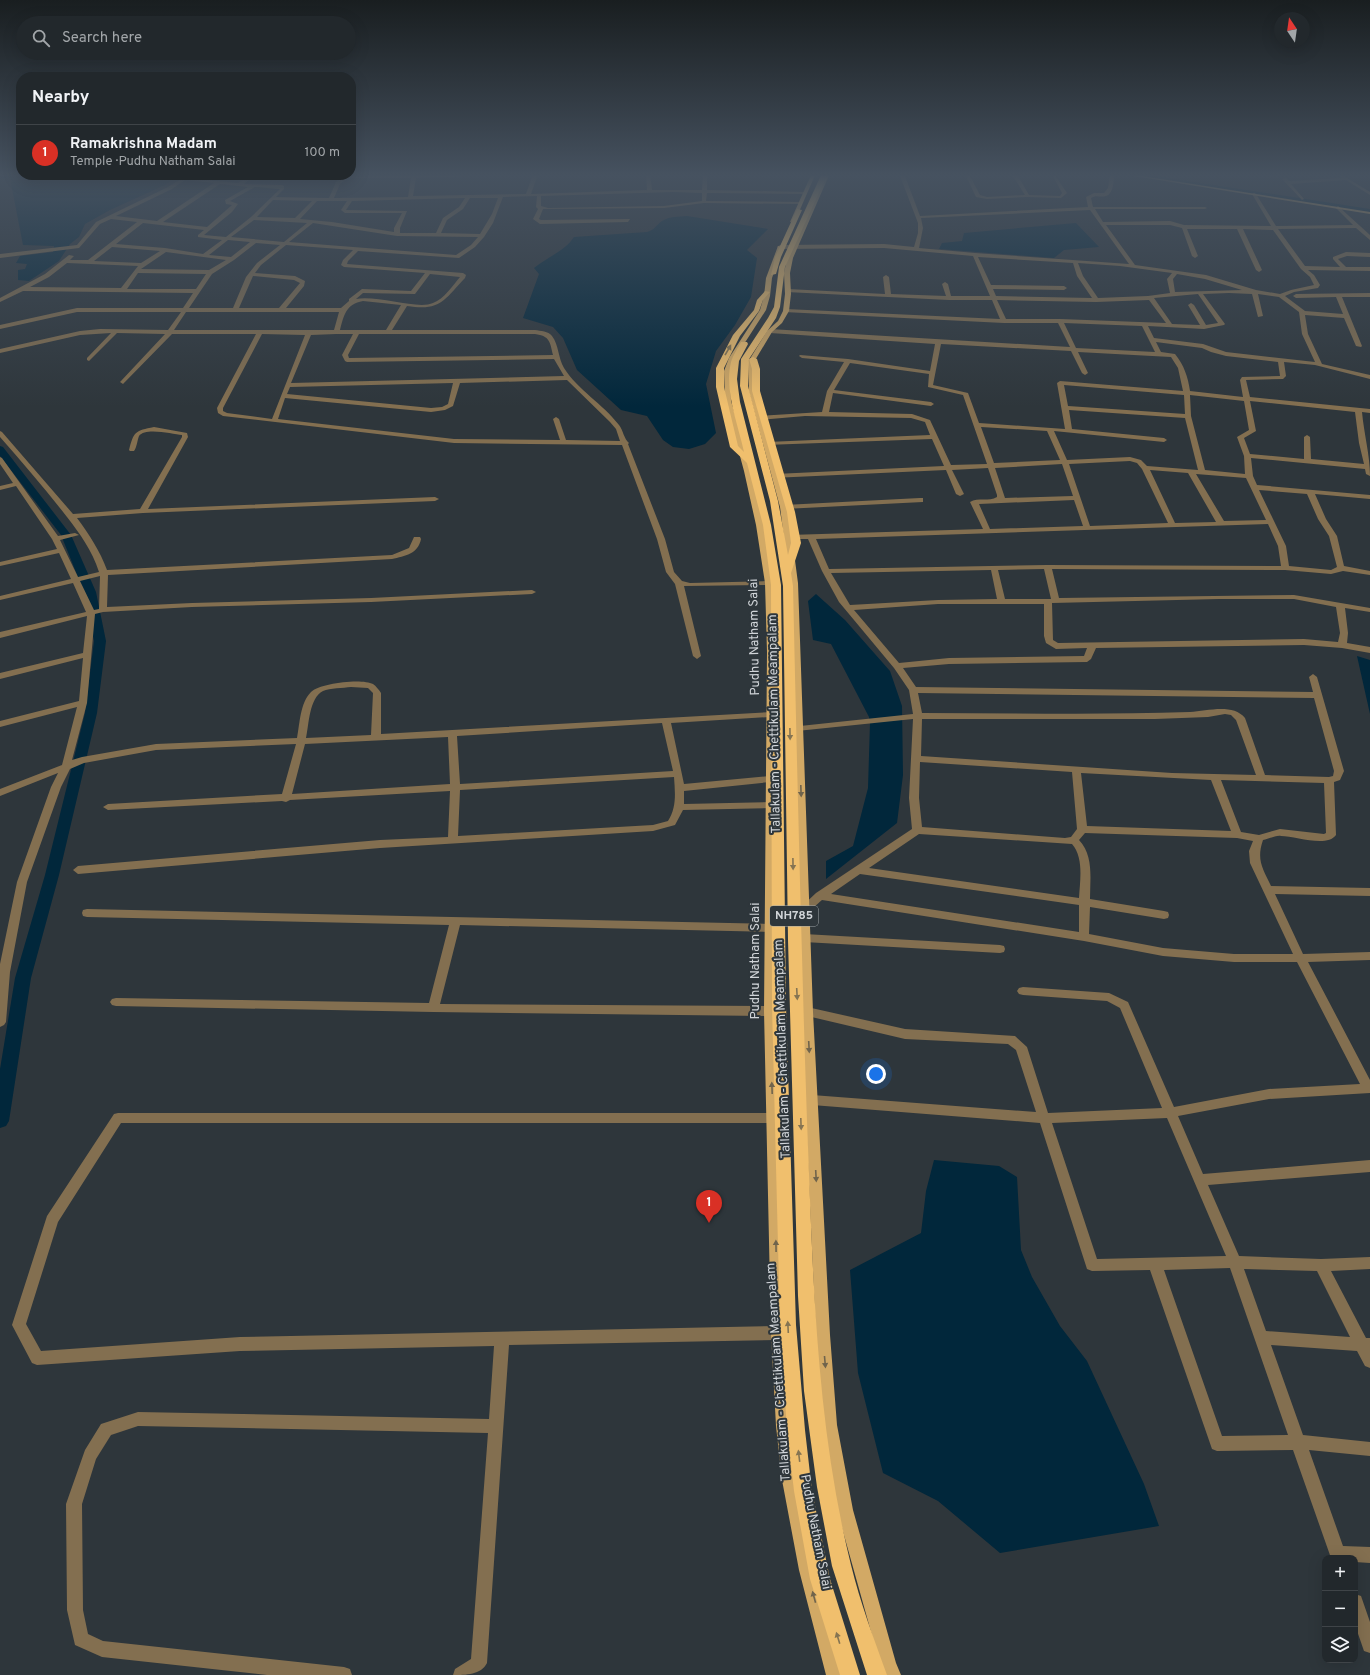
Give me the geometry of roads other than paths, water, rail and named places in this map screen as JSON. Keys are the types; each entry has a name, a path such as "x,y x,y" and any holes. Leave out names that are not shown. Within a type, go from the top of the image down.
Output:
{"highway":[{"name":"Tallakulam - Chettikulam Meampalam","path":"781,251 774,274 772,299 768,311 761,324 746,342 735,361 733,379 736,402 767,525 776,585 779,1006 788,1325 796,1430 803,1491 820,1579 850,1675"},
{"name":"Tallakulam - Chettikulam Meampalam","path":"789,251 782,267 777,307 772,318 745,359 744,386 774,501 786,574 794,940 806,1296 813,1390 826,1487 842,1566 866,1645 877,1675"},
{"path":"750,462 734,447 720,387 720,368 725,355 737,335 757,310 760,300 768,292"},
{"path":"760,412 791,512 796,543 786,574"}],"main road":[{"path":"793,251 788,264 786,311 780,322 771,331 753,359 752,392 760,412 784,507 794,582 800,729 807,1012 823,1335 830,1425 844,1510 888,1664 893,1675"},
{"name":"Pudhu Natham Salai","path":"777,252 769,278 768,292 763,310 732,358 727,372 728,401 748,471 760,525 769,583 771,652 770,1010 778,1333 783,1426 790,1480 807,1570 834,1675"}],"street":[{"path":"0,256 41,251"},
{"path":"0,300 40,279 67,261 75,251"},
{"path":"89,262 104,251"},
{"path":"123,290 142,265 163,251"},
{"path":"173,251 232,259"},
{"path":"204,256 210,251"},
{"path":"123,382 170,332 212,272 242,251"},
{"path":"235,310 252,274 259,264 275,251"},
{"path":"336,332 343,310 346,305 354,301 369,300 405,304 434,304 463,278 463,275 344,265 345,261 355,251"},
{"path":"384,251 457,257 464,251"},
{"path":"943,251 975,255 1133,266 1206,277 1255,292 1281,296 1370,295"},
{"path":"1123,251 1133,266"},
{"path":"1193,251 1195,256"},
{"path":"1250,251 1259,270"},
{"path":"1281,296 1293,291 1316,287 1317,285 1312,276 1303,268 1291,251"},
{"path":"1344,268 1335,258 1346,254 1370,255"},
{"path":"975,255 1004,321"},
{"path":"67,261 142,265"},
{"path":"1075,261 1080,276 1096,300"},
{"path":"1303,268 1370,269"},
{"path":"136,271 212,272"},
{"path":"354,301 351,300 362,291 413,293 429,272"},
{"path":"1173,294 1170,279 1176,272"},
{"path":"252,274 295,278 303,282 281,310"},
{"path":"886,277 888,295"},
{"path":"945,284 949,298"},
{"path":"990,287 1064,288"},
{"path":"22,289 198,290"},
{"path":"788,291 949,298 1096,300 1151,298 1150,297 1173,294 1255,292"},
{"path":"1255,292 1255,302 1260,309 1260,316"},
{"path":"786,311 1004,321 1060,321 1204,327 1222,324 1200,293"},
{"path":"1338,295 1359,346"},
{"path":"1281,296 1302,311 1305,334 1319,364"},
{"path":"1151,298 1170,325"},
{"path":"388,332 405,304"},
{"path":"1191,305 1204,327"},
{"path":"0,327 77,310 343,310"},
{"path":"1302,313 1347,316"},
{"path":"1060,321 1085,373"},
{"path":"1144,324 1158,353"},
{"path":"0,351 80,333 116,331 260,333 541,333 548,336 560,366 575,386 612,419 626,443 661,539 670,572 674,579 679,583 709,585 769,583"},
{"path":"90,359 116,331"},
{"path":"771,331 1073,350 1169,354 1176,358 1188,392 1188,416 1202,473"},
{"path":"357,332 345,355 347,360 556,357"},
{"path":"260,333 220,408 220,412 225,415 454,441 626,443"},
{"path":"274,421 287,385 309,333"},
{"path":"1152,340 1203,346 1213,351 1226,354 1319,364 1318,365 1370,377"},
{"path":"938,342 929,383 934,388 966,394 1001,494 999,500"},
{"path":"802,356 848,361 932,374"},
{"path":"1281,360 1281,378 1244,378 1243,380 1248,399 1253,431 1240,437 1247,456 1249,476 1282,546 1285,568"},
{"path":"825,413 830,391 848,361"},
{"path":"287,385 569,378"},
{"path":"283,396 431,410 443,409 451,405 457,380"},
{"path":"1069,431 1060,383 1188,392 1370,411"},
{"path":"830,391 931,404"},
{"path":"1065,408 1188,416"},
{"path":"1247,456 1308,460 1369,470 1362,443 1358,410"},
{"path":"760,412 825,413 922,418 928,421 960,494"},
{"path":"556,419 564,443"},
{"path":"976,425 1069,431 1164,440"},
{"path":"132,450 136,435 148,429 185,434 185,437 144,511"},
{"path":"1048,430 1065,463 1087,527"},
{"path":"0,433 70,516 94,549 104,574 102,611"},
{"path":"767,444 934,437"},
{"path":"1306,437 1308,460"},
{"path":"0,459 17,484 59,538 61,550 86,598 92,613 83,703 67,766 56,787 22,882 4,972 0,1022"},
{"path":"775,476 948,467 1130,460 1139,462 1144,468 1172,524"},
{"path":"1144,468 1249,476"},
{"path":"1191,472 1221,523"},
{"path":"0,488 17,484"},
{"path":"1254,487 1370,497"},
{"path":"1310,492 1322,519 1333,536 1341,568"},
{"path":"987,530 974,502 1077,498"},
{"path":"70,516 144,511 435,499"},
{"path":"784,507 920,500"},
{"path":"789,537 1270,522"},
{"path":"59,538 75,535"},
{"path":"811,537 836,592 898,666 913,690 918,716 914,798 917,830"},
{"path":"0,598 104,574 245,564 392,557 412,551 416,546 417,539"},
{"path":"0,564 61,550"},
{"path":"826,571 994,568 1285,568 1331,572 1341,568 1370,572"},
{"path":"994,568 1002,602"},
{"path":"1046,568 1052,601 1049,641 1056,646 1092,647 1304,642 1342,645 1370,650"},
{"path":"679,583 697,656"},
{"path":"0,635 102,611 192,605 371,600 532,592"},
{"path":"848,608 938,602 1279,597 1306,599 1370,610"},
{"path":"1340,605 1344,633 1342,645"},
{"path":"898,666 949,661 1082,659 1089,657 1088,654 1092,647"},
{"path":"0,676 88,654"},
{"path":"917,759 1215,777 1329,780 1337,778 1339,771 1313,677"},
{"path":"286,799 301,741 309,701 320,689 351,684 364,684 371,686 377,693 376,738"},
{"path":"913,690 1318,695"},
{"path":"0,724 83,703"},
{"path":"800,729 918,716 1155,716 1208,714 1225,710 1234,713 1240,718 1262,779"},
{"path":"0,793 82,760 156,747 452,734 770,714"},
{"path":"78,870 453,840 653,828 672,823 678,813 679,807 677,774 666,720"},
{"path":"452,734 455,786 453,840"},
{"path":"804,909 820,896 917,830 1048,841 1074,840 1082,830 1076,769"},
{"path":"108,807 286,799 455,786 677,774"},
{"path":"1215,777 1237,835"},
{"path":"678,788 770,779"},
{"path":"1082,830 1237,835 1259,838 1280,832 1330,837 1329,780"},
{"path":"679,807 771,805"},
{"path":"812,1100 1045,1118 1169,1113 1269,1094 1369,1088 1300,958 1255,863 1254,850 1259,838"},
{"path":"1074,840 1081,848 1085,862 1083,902 1084,937"},
{"path":"858,870 1083,902 1164,916"},
{"path":"1269,890 1370,892"},
{"path":"820,896 1084,937 1163,952 1234,958 1370,956"},
{"path":"87,913 770,928"},
{"path":"433,1008 456,920"},
{"path":"804,938 1000,949"},
{"path":"1023,991 1109,997 1124,1005 1169,1113 1235,1262 1339,1555"},
{"path":"116,1002 433,1008 770,1010"},
{"path":"807,1012 905,1034 1011,1039 1021,1047 1092,1265 1235,1262 1321,1265 1370,1263"},
{"path":"773,1118 118,1118 52,1220 19,1325 37,1358 240,1344 778,1333"},
{"path":"1199,1180 1370,1166"},
{"path":"1154,1264 1217,1444 1298,1442 1370,1449"},
{"path":"1321,1265 1367,1346 1370,1361"},
{"path":"1261,1337 1367,1346"},
{"path":"462,1675 479,1663 502,1339"},
{"path":"344,1675 102,1649 81,1638 75,1610 74,1504 90,1454 106,1429 138,1419 495,1426"},
{"path":"1358,1555 1370,1555"},
{"path":"1358,1611 1370,1645"}],"water":[{"path":"65,251 59,261 29,281 18,280 18,270 25,269 27,264 16,263 20,256"},
{"path":"558,251 748,251 757,258 751,297 735,325 716,351 706,384 716,433 705,444 689,449 673,447 663,440 647,416 621,410 577,370 563,338 553,327 523,318 539,274 534,268"},
{"path":"967,251 1063,251 1054,258"},
{"path":"816,594 845,620 890,671 902,706 903,775 897,823 826,879 826,861 853,846 868,788 870,723 869,717 831,644 813,640 808,601"},
{"path":"1357,656 1370,660 1370,714"},
{"path":"934,1160 999,1166 1017,1177 1021,1250 1032,1277 1060,1326 1087,1361 1144,1484 1159,1526 1000,1553 938,1501 883,1473 858,1373 850,1270 921,1233 926,1191"}],"waterway":[{"path":"0,449 66,535 90,592 100,641 91,713 52,875 23,978 0,1121"}],"place":[{"name":"Ramakrishna Madam","path":"709,1223"}]}
